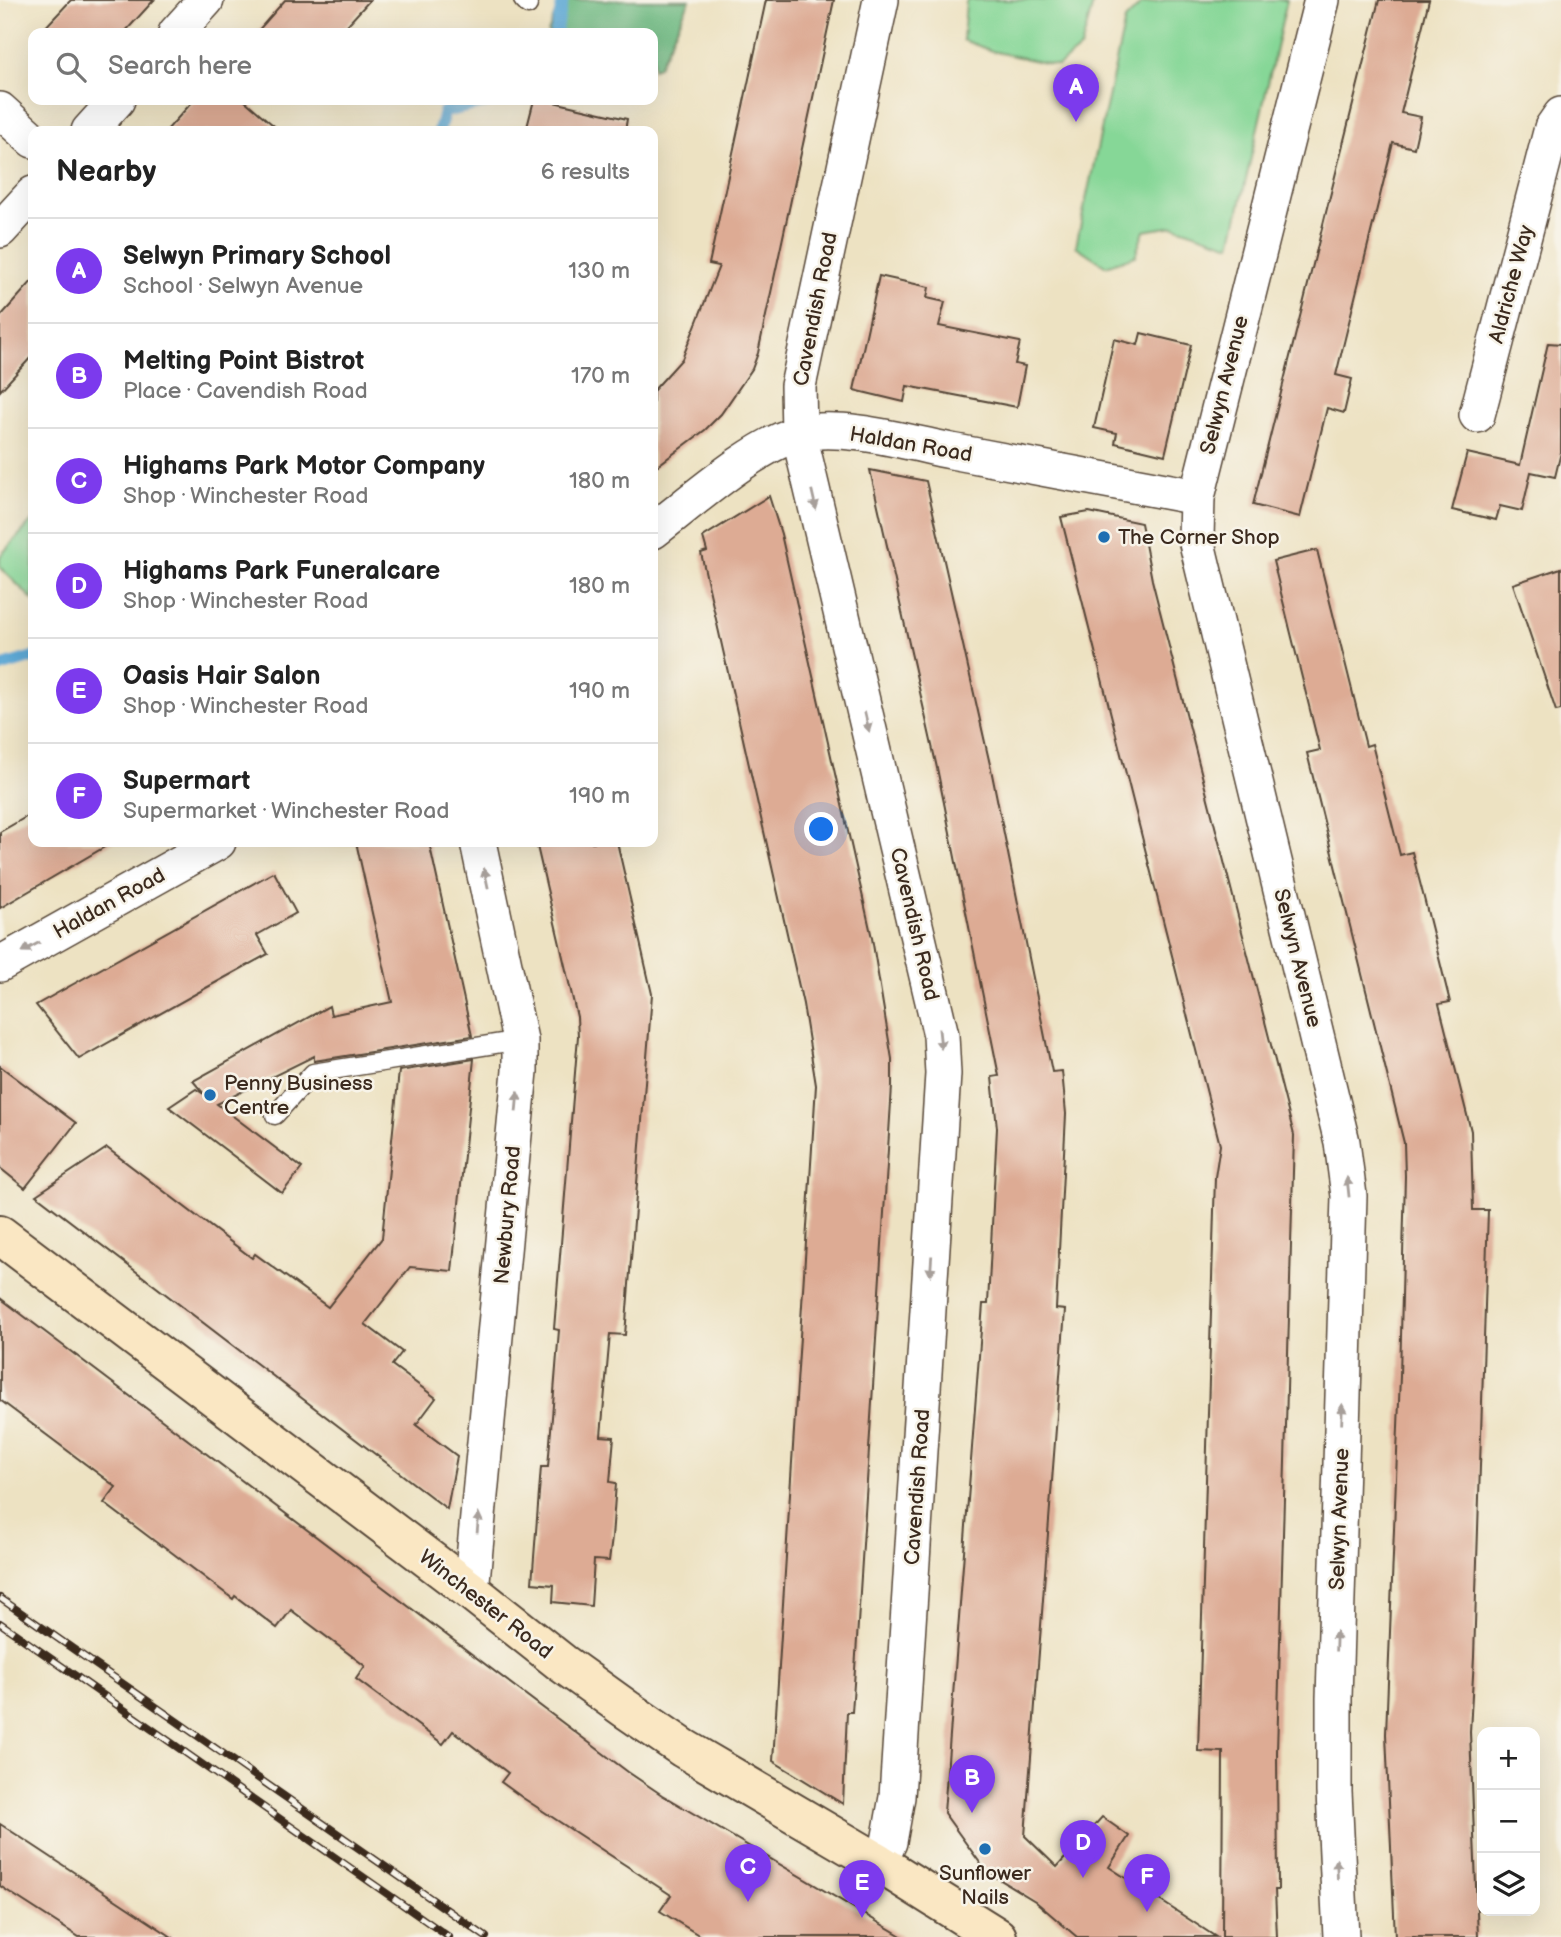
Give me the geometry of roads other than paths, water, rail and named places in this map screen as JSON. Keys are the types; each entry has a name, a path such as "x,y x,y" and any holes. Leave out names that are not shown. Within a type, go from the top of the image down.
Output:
{"main road":[{"name":"Winchester Road","path":"0,1235 471,1591 562,1663 683,1748 879,1863 997,1937"}],"street":[{"path":"181,28 206,0"},
{"name":"Cavendish Road","path":"879,1863 889,1842 897,1797 942,1088 941,1035 799,434 798,386 881,0"},
{"name":"Selwyn Avenue","path":"1322,0 1196,497 1196,539 1342,1142 1349,1196 1334,1712 1334,1792 1341,1937"},
{"path":"94,126 112,105"},
{"path":"0,110 28,135"},
{"name":"Aldriche Way","path":"1476,415 1552,128 1561,115"},
{"path":"0,230 28,199"},
{"name":"Haldan Road","path":"658,527 775,443 799,434 830,430 1196,497"},
{"name":"Haldan Road","path":"0,964 209,847"},
{"name":"Newbury Road","path":"471,1591 519,1085 520,1040 479,847"}],"lane":[{"path":"275,1115 313,1073 520,1040"}],"waterway":[{"path":"557,28 563,0"},
{"path":"440,126 444,112 476,105"},
{"path":"0,667 28,659"}],"railway":[{"path":"0,1598 486,1937"},
{"path":"0,1623 449,1937"}],"place":[{"name":"Selwyn Primary School","path":"1076,122"},
{"name":"The Corner Shop","path":"1104,537"},
{"name":"Penny Business Centre","path":"210,1095"},
{"name":"Melting Point Bistrot","path":"972,1813"},
{"name":"Sunflower Nails","path":"985,1849"},
{"name":"Highams Park Funeralcare","path":"1083,1878"},
{"name":"Highams Park Motor Company","path":"748,1902"},
{"name":"Supermart","path":"1147,1912"},
{"name":"Oasis Hair Salon","path":"862,1918"}]}
